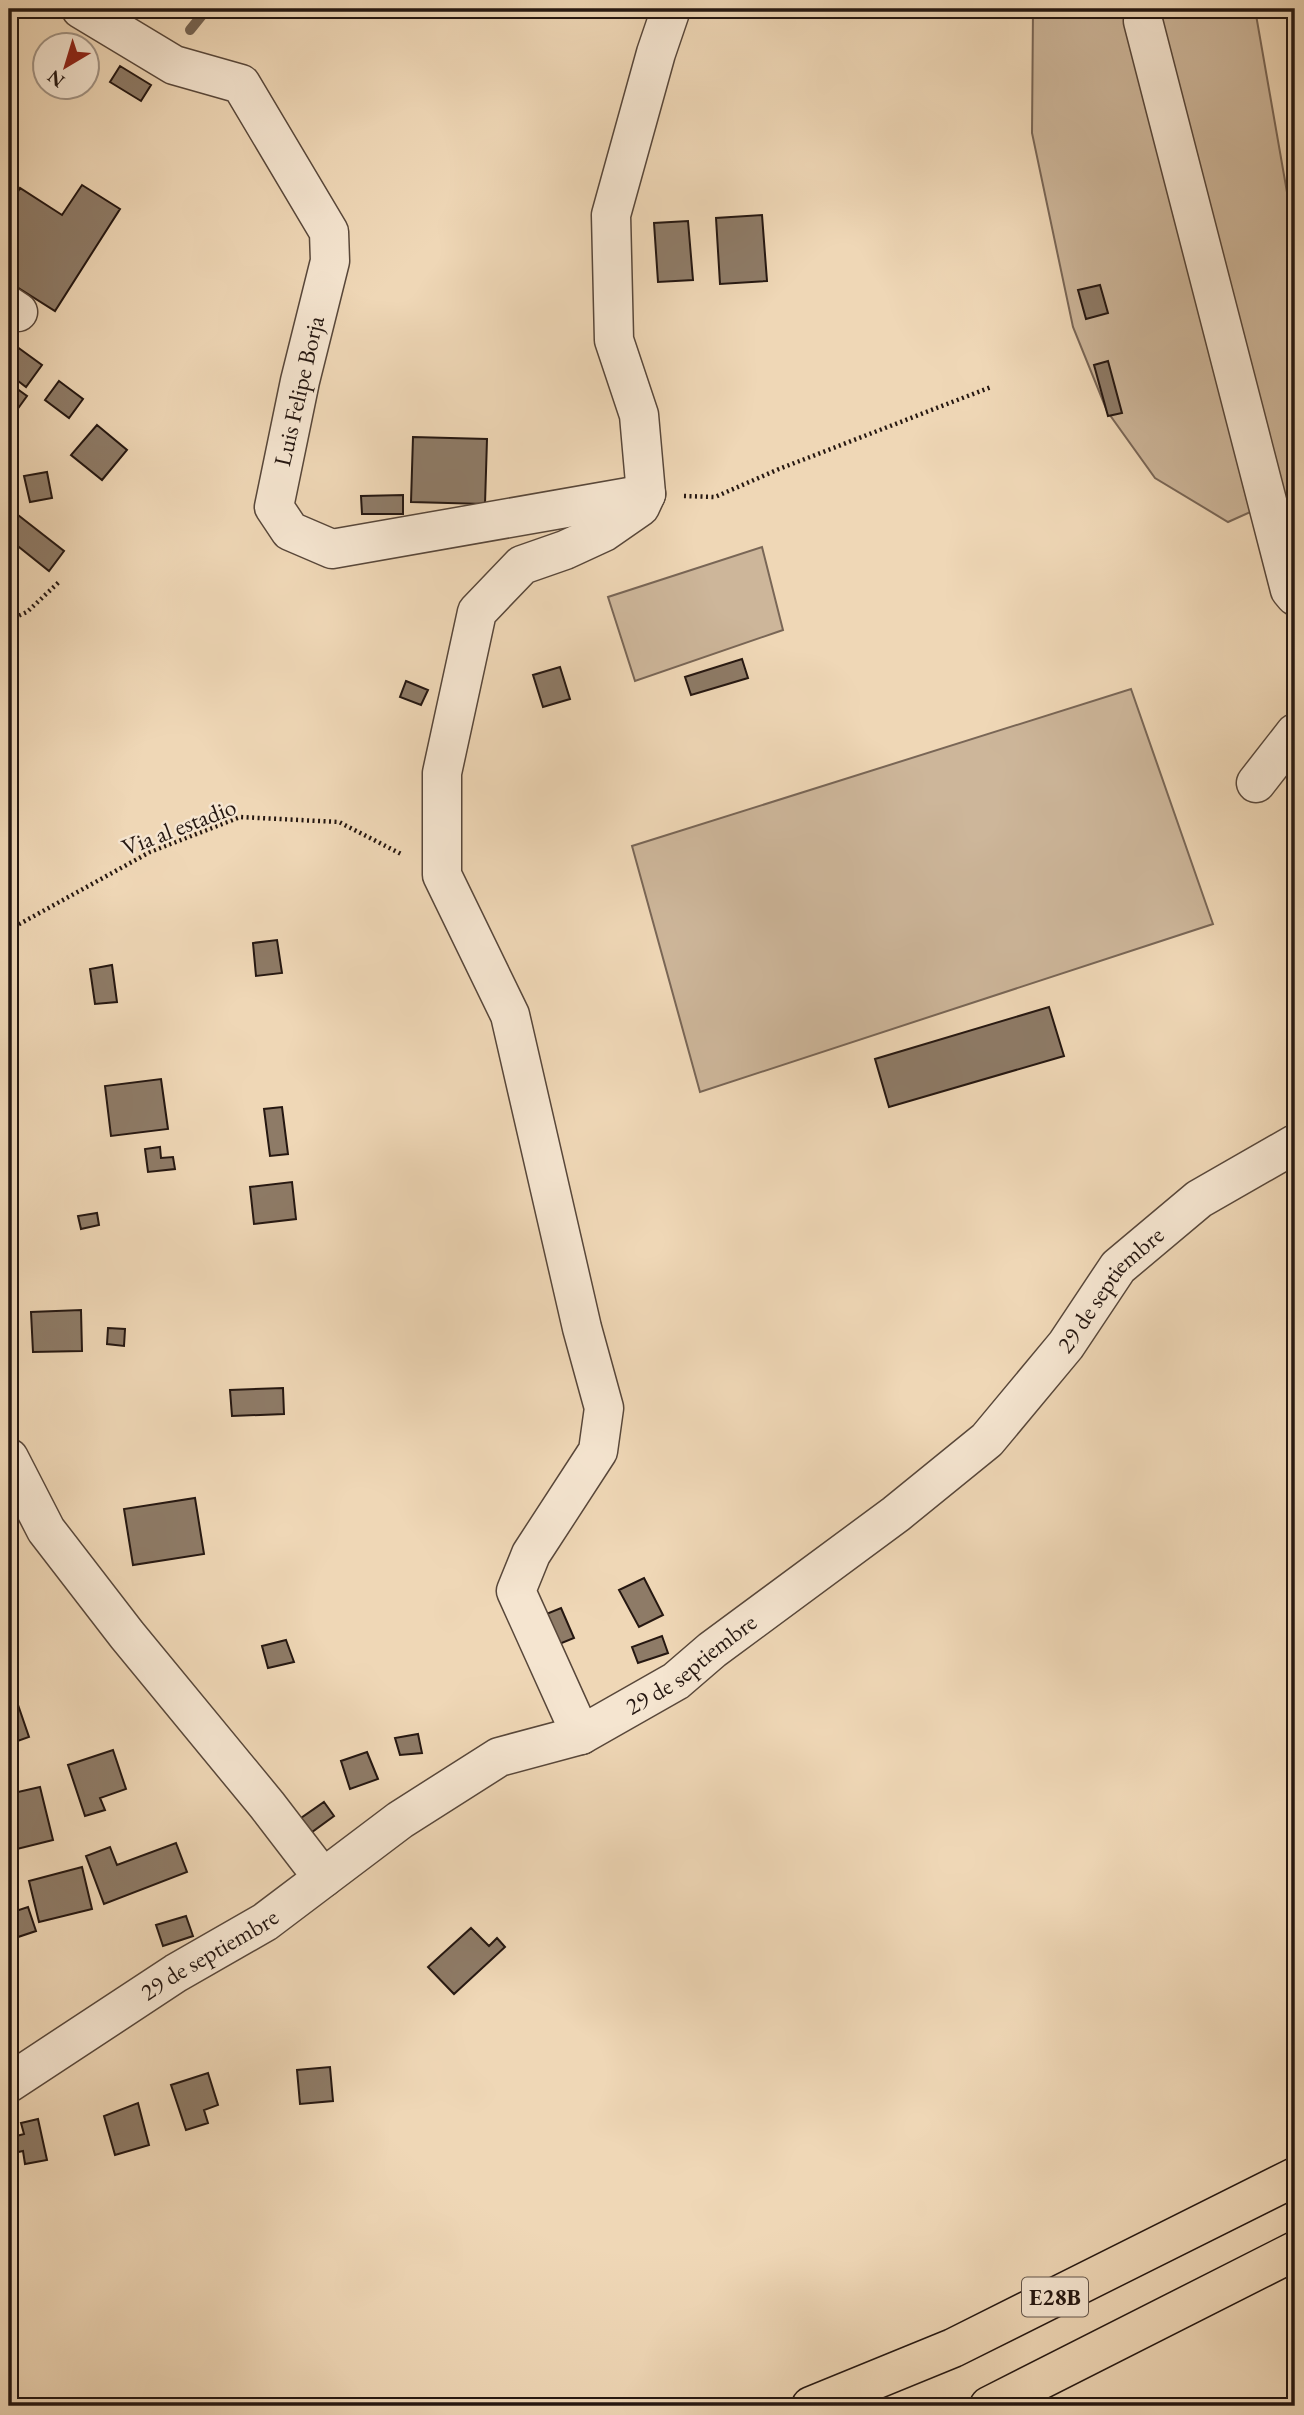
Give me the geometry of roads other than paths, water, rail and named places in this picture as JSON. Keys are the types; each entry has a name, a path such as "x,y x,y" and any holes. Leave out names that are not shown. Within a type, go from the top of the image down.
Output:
{"highway":[{"name":"E28B","path":"811,2406 953,2348 1295,2177"},
{"name":"E28B","path":"989,2406 1295,2251"}],"street":[{"name":"Luis Felipe Borja","path":"81,9 174,65 241,84 329,232 330,261 300,381 274,507 290,531 332,549 646,494"},
{"path":"581,1735 516,1591 531,1554 598,1451 604,1408 582,1328 510,1015 442,875 442,773 477,612 522,565 565,550 604,532 640,507 646,494 639,415 614,340 611,215 671,9"},
{"path":"1143,21 1290,590 1295,596"},
{"path":"1256,783 1295,733"},
{"name":"29 de septiembre","path":"9,2083 176,1973 265,1922 400,1820 499,1757 581,1735 676,1681 712,1650 897,1514 987,1440 1066,1345 1118,1267 1199,1199 1295,1144"},
{"path":"9,1458 46,1530 323,1878"}],"waterway":[{"path":"190,30 207,9"}]}
